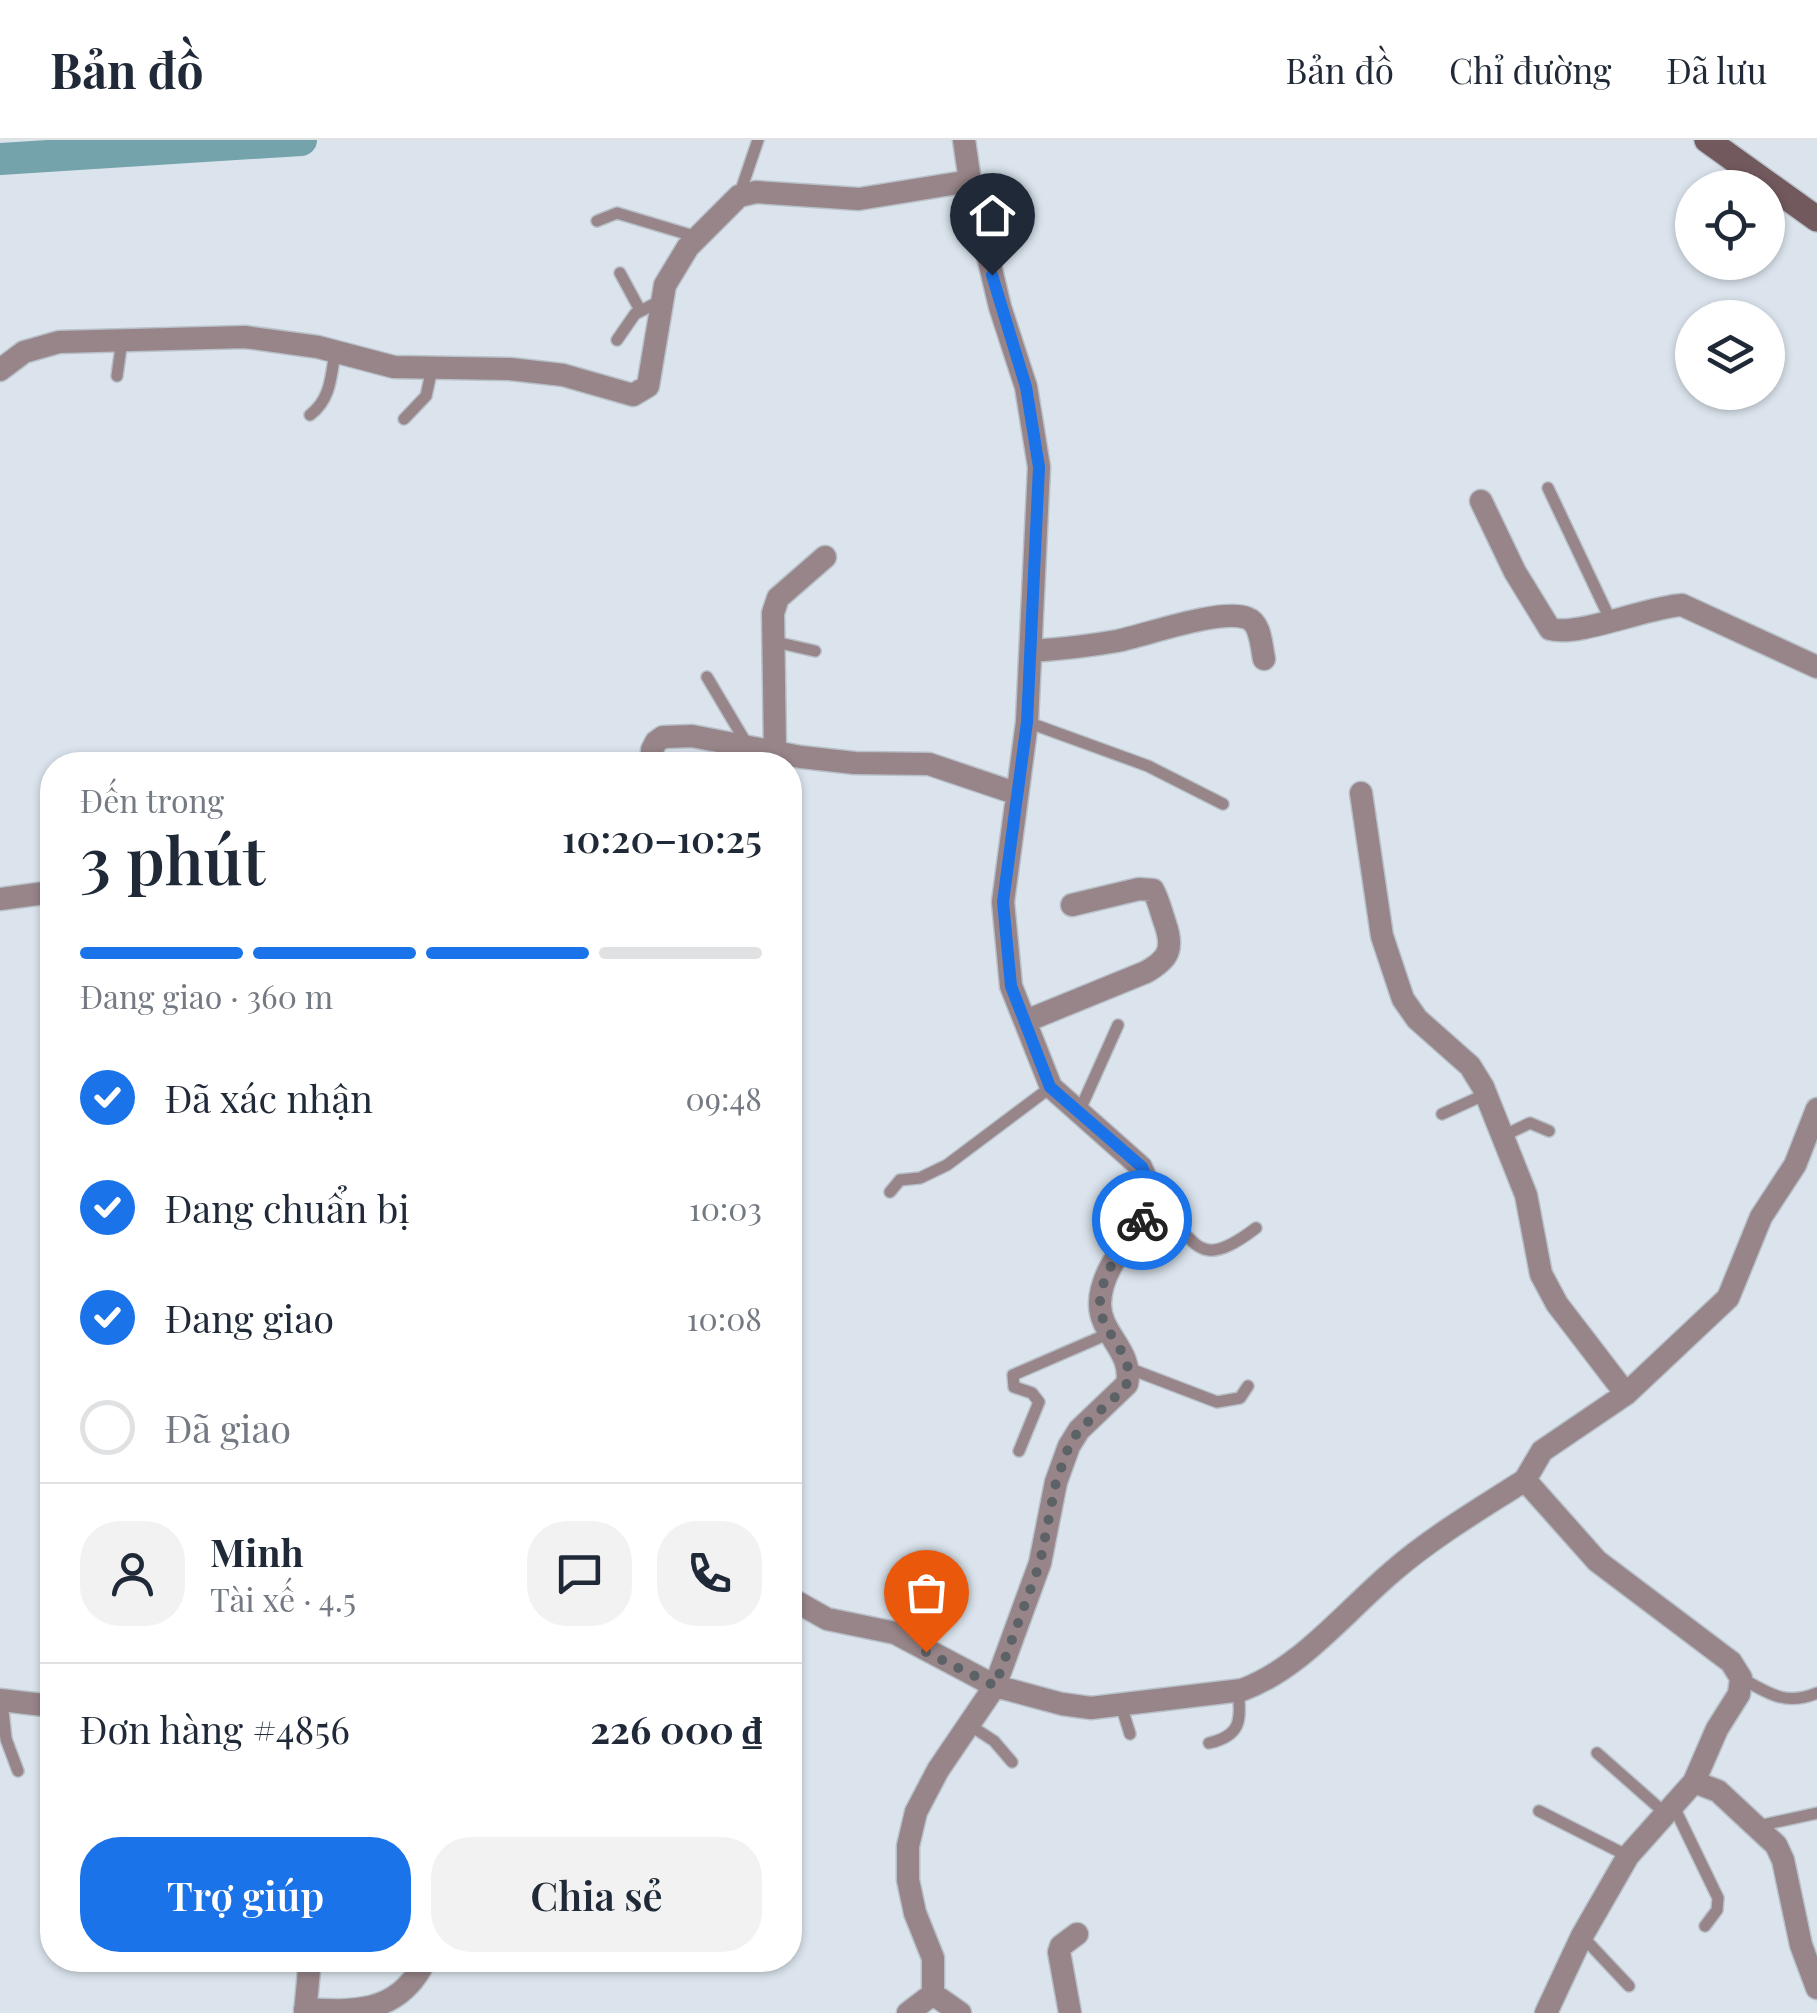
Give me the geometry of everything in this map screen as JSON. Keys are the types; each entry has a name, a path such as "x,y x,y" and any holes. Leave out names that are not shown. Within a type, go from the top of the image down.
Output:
{"street":[{"path":"933,1994 933,1958 915,1913 908,1880 910,1834 920,1800 995,1686 1040,1563 1062,1464 1079,1430 1125,1388 1128,1368 1100,1310 1102,1286 1153,1202 1153,1188 1142,1167 1050,1087 1011,986 1003,902 1027,722 1039,467 1034,419 1000,307 964,140"},
{"path":"1707,140 1817,219"},
{"path":"0,370 10,360 39,346 246,337 394,367 510,368 562,376 633,395 642,393 655,354 651,305 675,264 738,196 756,192 859,199 970,181"},
{"path":"1480,500 1515,572 1550,629 1568,630 1659,606 1682,606 1817,667"},
{"path":"758,752 778,598 825,557"},
{"path":"1032,652 1114,642 1181,624 1235,616 1248,618 1257,625 1264,658"},
{"path":"652,752 662,737 692,736 754,752"},
{"path":"802,758 855,764 929,764 1015,793"},
{"path":"1361,794 1382,936 1403,999 1416,1019 1470,1066 1486,1094 1526,1195 1541,1274 1556,1304 1626,1394"},
{"path":"1026,1021 1146,972 1162,963 1170,948 1171,938 1153,890 1072,905"},
{"path":"0,899 40,894"},
{"path":"802,1605 827,1619 895,1633 995,1686 1062,1704 1091,1708 1238,1691 1264,1682 1292,1663 1395,1569 1525,1480 1532,1464 1552,1442 1626,1394 1728,1298 1760,1217 1794,1165 1817,1110"},
{"path":"1525,1480 1598,1561 1731,1662 1742,1678 1739,1694 1717,1729 1694,1782 1628,1856 1582,1936 1546,2013"},
{"path":"1,1701 40,1705"},
{"path":"1694,1782 1718,1791 1776,1845 1809,1944 1817,1988"},
{"path":"1070,2013 1059,1952 1077,1934"},
{"path":"308,1972 305,2011 342,2011 394,2001 419,1972"},
{"path":"908,2013 933,1994"},
{"path":"933,1994 960,2013"}],"lane":[{"path":"738,196 758,140"},
{"path":"597,221 617,213 697,237"},
{"path":"617,340 651,305 620,273"},
{"path":"118,376 122,340"},
{"path":"310,415 321,407 328,394 335,352"},
{"path":"404,420 426,396 432,370"},
{"path":"1548,488 1610,620"},
{"path":"770,641 815,652"},
{"path":"707,677 757,752"},
{"path":"1027,722 1118,753 1223,804"},
{"path":"1078,1114 1118,1024"},
{"path":"890,1192 900,1180 920,1178 947,1164 1050,1087"},
{"path":"1442,1114 1486,1094"},
{"path":"1503,1136 1530,1123 1549,1131"},
{"path":"1153,1202 1176,1222 1188,1240 1210,1252 1221,1251 1256,1228"},
{"path":"1019,1450 1038,1402 1032,1394 1014,1387 1014,1374 1110,1333"},
{"path":"1128,1368 1217,1402 1240,1398 1248,1386"},
{"path":"1742,1678 1777,1699 1802,1699 1817,1693"},
{"path":"1208,1743 1230,1738 1237,1729 1238,1691"},
{"path":"1,1701 6,1738 18,1771"},
{"path":"1121,1704 1130,1734"},
{"path":"971,1726 994,1742 1012,1762"},
{"path":"1597,1754 1670,1810 1718,1898 1706,1926"},
{"path":"1539,1812 1628,1856"},
{"path":"1758,1826 1817,1813"},
{"path":"1582,1936 1629,1986"}],"waterway":[{"path":"0,159 301,140"}],"way so far":[{"path":"926,1652 995,1686 1040,1563 1056,1482 1069,1446 1079,1430 1125,1388 1128,1379 1127,1362 1103,1322 1100,1302 1109,1272 1142,1220"}],"route":[{"path":"992,275 1034,419 1039,467 1027,722 1003,902 1011,986 1050,1087 1148,1175 1154,1198 1142,1220"}]}
